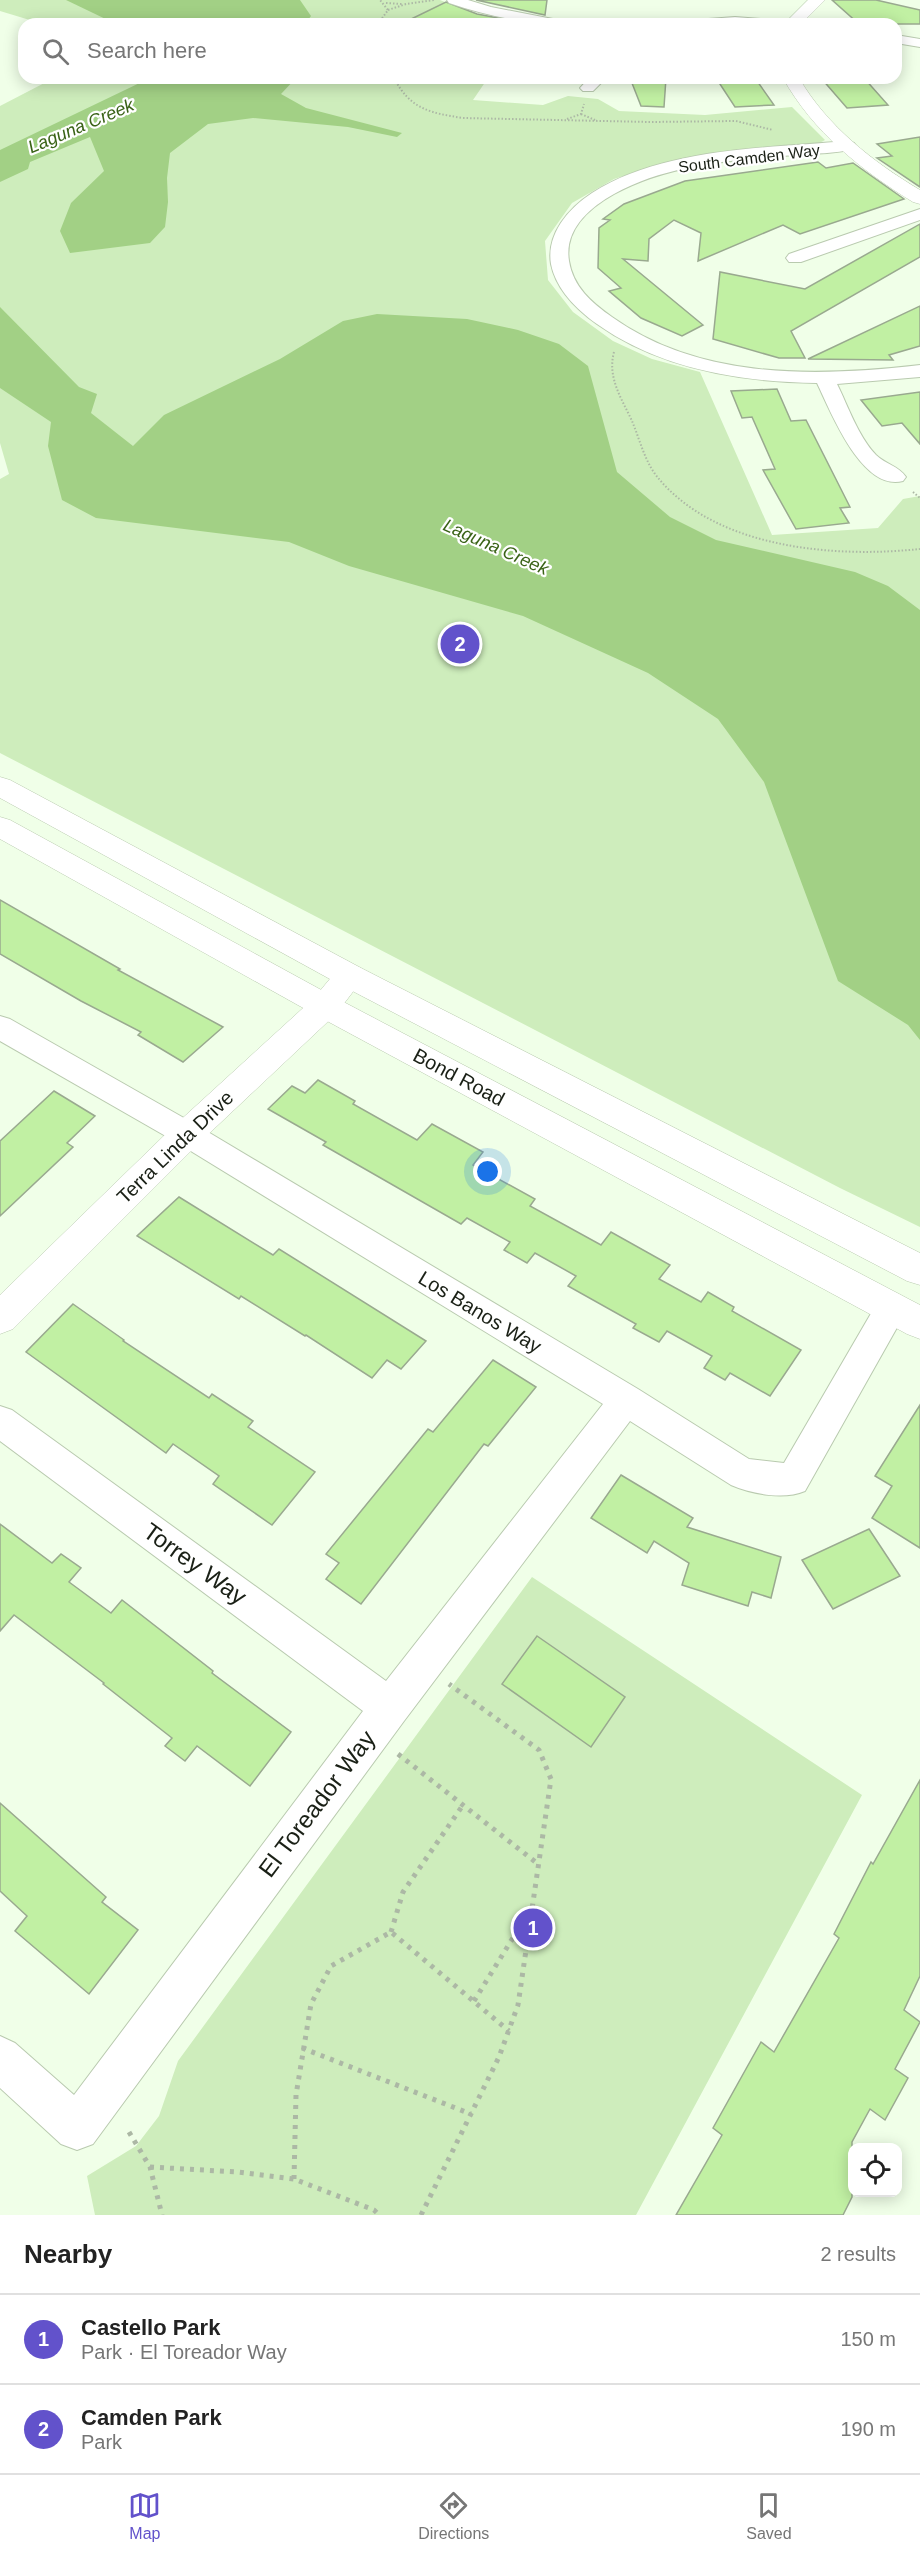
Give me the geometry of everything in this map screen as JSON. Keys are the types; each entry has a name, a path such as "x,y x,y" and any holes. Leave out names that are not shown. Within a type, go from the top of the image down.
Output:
{"main road":[{"path":"798,18 817,0"},
{"path":"794,84 801,96 848,146 878,171 920,198"},
{"name":"Bond Road","path":"0,786 351,976 920,1270"},
{"name":"Bond Road","path":"0,827 325,1006 906,1315"},
{"name":"Terra Linda Drive","path":"0,1318 187,1134 325,1006 351,976"}],"street":[{"path":"454,0 488,11 526,18"},
{"path":"902,40 920,43"},
{"name":"South Camden Way","path":"848,146 702,161 634,179 599,196 580,211 567,227 559,254 563,273 576,295 608,323 637,340 713,366 757,374 825,380 879,377 920,371"},
{"path":"795,258 920,214"},
{"path":"825,380 859,447 870,461 896,477"},
{"name":"Los Banos Way","path":"0,1027 187,1134 626,1400 743,1474 793,1480 906,1315"},
{"name":"El Toreador Way","path":"0,2058 77,2128 390,1707 626,1400"},
{"name":"Torrey Way","path":"0,1420 390,1707"}],"path":[{"path":"380,0 385,3 406,4 439,0"},
{"path":"385,3 388,10"},
{"path":"382,18 388,10 406,4"},
{"path":"397,84 404,96 419,106 445,115 472,119 736,121 777,131"},
{"path":"581,114 593,84"},
{"path":"563,121 581,114 598,121"},
{"path":"617,345 611,360 614,381 658,478 680,501 713,522 747,534 797,546 856,554 892,554 920,549"},
{"path":"913,492 920,498"},
{"path":"421,2215 471,2114 509,2031 518,2005 551,1779 539,1750 441,1678"},
{"path":"390,1748 539,1864"},
{"path":"294,2179 296,2096 302,2048 311,2004 331,1966 391,1932 403,1892 463,1805"},
{"path":"474,2001 533,1904"},
{"path":"391,1932 509,2031"},
{"path":"302,2048 471,2114"},
{"path":"129,2132 150,2167 162,2215"},
{"path":"150,2167 238,2172 294,2179 374,2210 379,2215"}],"shaded area":[{"path":"0,0 440,0 447,3 415,18 23,18 0,11"},
{"path":"42,84 484,84 473,100 543,105 568,96 598,99 619,111 705,115 792,107 825,140 814,146 725,152 664,163 614,179 572,203 545,241 548,280 573,312 613,341 652,359 700,372 772,535 878,528 903,499 920,496 920,1227 840,1188 0,753 0,479 9,474 0,443 0,106"},
{"path":"532,1577 862,1795 636,2215 95,2215 87,2176 136,2146 159,2116 178,2061"}],"water":[{"path":"66,0 300,0 311,16 310,18 104,18"},
{"name":"Laguna Creek","path":"138,84 290,84 281,94 306,108 402,133 397,137 348,127 253,118 208,124 170,153 165,227 150,243 70,253 60,231 71,203 104,171 90,137 30,162 28,169 0,182 0,150"},
{"name":"Laguna Creek","path":"0,307 79,387 97,394 91,413 133,446 164,415 280,359 343,321 377,314 467,319 518,330 559,344 588,366 617,472 670,517 716,540 855,572 888,586 920,610 920,1040 908,1025 838,981 764,782 718,719 648,673 523,616 349,566 289,542 96,518 62,500 48,446 51,422 0,388"}],"building":[{"path":"476,0 547,0 545,15"},
{"path":"832,0 876,0 920,10 920,24 902,24 902,18 852,18"},
{"path":"446,2 477,14 498,18 413,18"},
{"path":"632,84 666,84 664,107 641,106"},
{"path":"720,84 759,84 774,105 735,107"},
{"path":"826,84 869,84 888,105 847,108"},
{"path":"920,137 920,187 877,158 892,156 877,144"},
{"path":"818,162 826,168 853,163 904,199 800,234 783,225 698,261 701,233 674,220 649,239 648,261 623,259 703,325 682,336 641,318 609,291 621,288 598,268 599,228 610,220 603,219 624,204 685,181"},
{"path":"920,224 920,257 791,331 805,358 779,358 713,339 720,272 805,289"},
{"path":"920,306 920,346 889,355 893,360 808,359"},
{"path":"777,389 791,421 806,420 850,507 840,508 849,523 796,529 763,470 775,469 752,417 742,418 731,391"},
{"path":"920,392 920,444 902,423 882,426 861,400"},
{"path":"0,900 120,969 118,970 223,1027 183,1062 138,1035 141,1032 81,1001 0,954"},
{"path":"318,1080 355,1101 353,1104 417,1140 432,1124 483,1152 473,1165 535,1199 530,1206 601,1245 611,1232 670,1265 659,1279 701,1302 708,1292 734,1307 732,1311 801,1350 770,1396 730,1373 725,1380 704,1368 712,1356 667,1331 659,1342 633,1328 636,1324 568,1286 576,1276 535,1253 527,1263 504,1250 510,1242 467,1218 461,1224 323,1145 326,1142 268,1109 292,1086 305,1093"},
{"path":"54,1091 95,1116 67,1143 73,1147 0,1216 0,1141"},
{"path":"179,1197 273,1255 279,1249 426,1341 401,1369 387,1360 372,1378 306,1335 241,1296 239,1299 137,1236"},
{"path":"73,1304 123,1341 209,1398 212,1394 253,1421 248,1427 315,1472 272,1525 213,1484 219,1476 173,1444 166,1453 26,1352"},
{"path":"493,1360 536,1387 488,1446 484,1444 361,1604 326,1579 339,1563 326,1554 428,1429 433,1432"},
{"path":"920,1405 920,1548 872,1518 892,1486 875,1476"},
{"path":"621,1475 693,1518 687,1527 781,1557 771,1598 752,1592 748,1606 682,1585 689,1563 654,1541 647,1553 591,1518"},
{"path":"0,1524 52,1563 61,1554 81,1568 69,1582 111,1613 122,1600 213,1671 212,1673 291,1732 250,1786 197,1746 185,1761 165,1746 172,1738 14,1615 0,1631"},
{"path":"869,1529 900,1576 833,1609 802,1560"},
{"path":"537,1636 625,1697 591,1747 502,1684"},
{"path":"920,1780 920,1976 904,2010 920,2022 895,2069 908,2078 885,2120 870,2109 852,2143 848,2143 848,2197 852,2197 843,2215 676,2215 722,2135 713,2128 761,2042 774,2052 839,1938 834,1934 871,1862 873,1864"},
{"path":"0,1803 106,1897 102,1902 138,1930 89,1994 15,1931 27,1916 0,1891"}],"place":[{"name":"Camden Park","path":"460,644"},
{"name":"Castello Park","path":"533,1928"}]}
